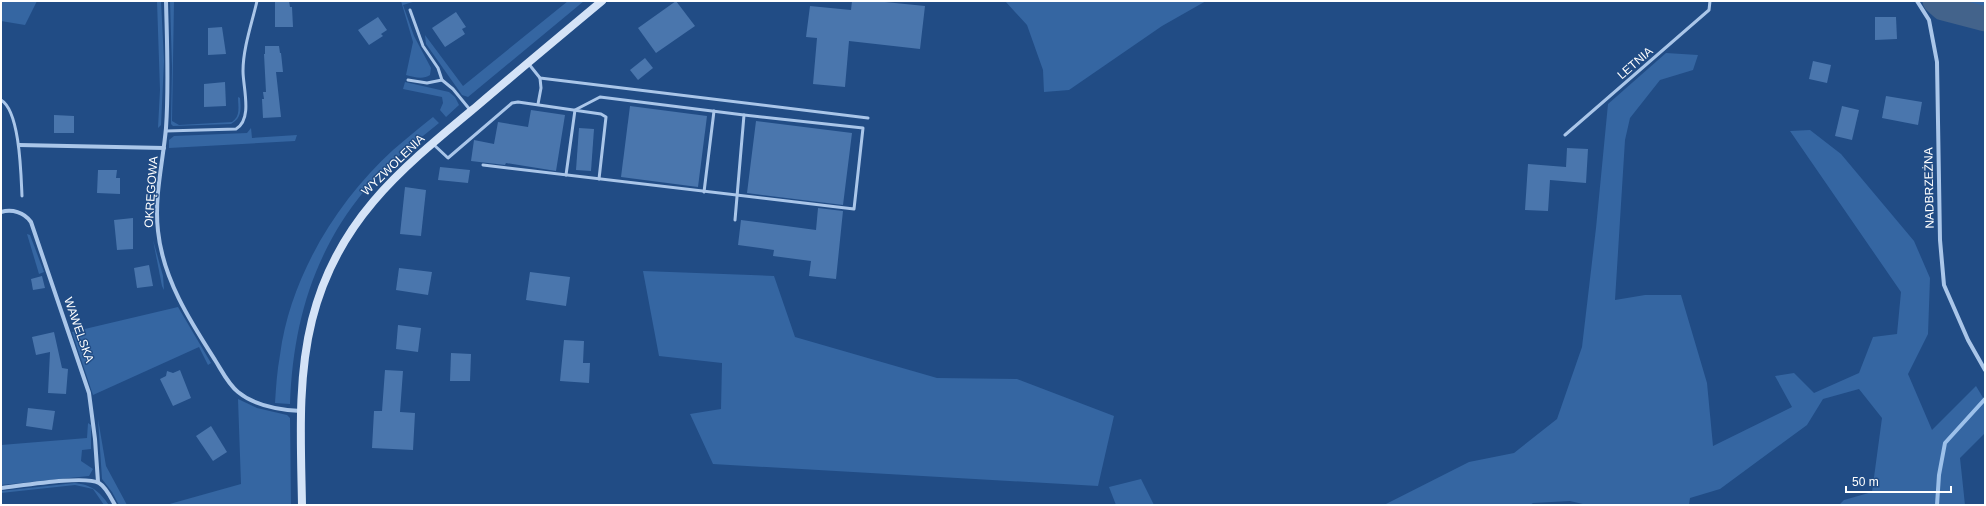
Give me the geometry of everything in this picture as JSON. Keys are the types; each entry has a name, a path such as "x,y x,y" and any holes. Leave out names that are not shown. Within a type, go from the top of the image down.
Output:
{"street":[{"name":"OKRĘGOWA","path":"166,1 168,75 166,131 158,198 158,229 166,269 183,307 219,367 237,392 246,398 264,405 301,411"},
{"name":"WYZWOLENIA","path":"302,505 301,411 303,376 308,337 320,292 332,264 347,237 374,199 397,175 432,143 602,1"},
{"name":"NADBRZEŻNA","path":"1917,1 1929,20 1937,62 1940,240 1944,285 1968,340 1985,370"},
{"path":"19,145 164,148"},
{"name":"WAWELSKA","path":"1,212 10,211 23,214 28,217 34,230 89,393 95,439 98,482"},
{"path":"1,488 74,481 98,482 115,505"}],"lane":[{"path":"166,131 236,129 243,123 245,112 244,63 257,1"},
{"name":"LETNIA","path":"1565,135 1709,10 1710,1"},
{"path":"410,10 423,46 438,68 442,80 453,89 471,110"},
{"path":"528,63 540,78 541,88 538,104"},
{"path":"540,78 868,118"},
{"path":"408,80 427,83 442,80"},
{"path":"483,165 854,209 863,128 600,97 575,110"},
{"path":"1,100 6,103 10,109 19,145 22,196"},
{"path":"432,143 448,158 512,103 526,102 601,114 606,117 599,179"},
{"path":"566,175 575,110"},
{"path":"704,192 714,111"},
{"path":"735,220 744,115"}],"shaded area":[{"path":"1,1 37,1 25,25 1,21"},
{"path":"157,1 161,1 164,61 161,125 158,128 160,90"},
{"path":"170,1 174,1 172,121 179,125 232,122 238,114 238,97 240,98 241,106 239,116 235,122 231,124 173,126 171,124 172,67"},
{"path":"401,1 416,1 403,5 414,36 431,68 430,75 427,77 418,78 406,75 413,42"},
{"path":"568,1 584,1 468,97 462,95 426,44 425,35 463,86"},
{"path":"1005,1 1206,1 1162,26 1069,90 1044,92 1043,70 1027,25"},
{"path":"1930,1 1985,1 1985,28 1944,18"},
{"path":"1666,53 1698,55 1693,70 1660,80 1630,118 1625,140 1615,300 1645,295 1681,295 1707,383 1713,446 1792,407 1775,376 1794,373 1814,393 1859,373 1873,337 1897,334 1901,292 1790,131 1810,130 1841,154 1914,241 1930,278 1928,334 1908,374 1932,430 1976,386 1985,401 1985,433 1960,458 1965,505 1839,505 1844,500 1872,492 1882,418 1859,389 1823,399 1807,425 1720,489 1690,498 1689,505 1587,505 1570,501 1533,503 1530,505 1384,505 1469,462 1514,453 1557,419 1582,347 1596,228 1608,104"},
{"path":"405,82 449,92 455,97 459,105 446,117 440,110 443,103 442,97 403,89"},
{"path":"433,117 439,123 400,155 373,181 347,214 332,239 319,264 301,318 292,374 290,404 275,403 278,367 285,326 305,270 319,243 335,217 372,171 393,150"},
{"path":"251,128 252,138 297,135 295,141 169,148 169,140 174,136 247,133"},
{"path":"27,234 30,235 44,272 39,274"},
{"path":"153,240 163,276 164,290 162,286"},
{"path":"643,271 774,276 795,337 937,378 1017,379 1114,416 1098,486 713,464 690,414 721,409 722,363 659,356"},
{"path":"178,307 211,363 208,365 199,347 93,395 72,332"},
{"path":"238,399 257,408 287,415 290,418 291,505 166,505 241,484"},
{"path":"98,419 106,466 127,505 119,505 112,492 102,479"},
{"path":"88,423 91,425 91,449 82,450 81,461 93,469 89,476 1,485 1,445 87,438"},
{"path":"1141,479 1154,505 1116,505 1109,487"},
{"path":"75,483 91,487 102,496 109,505 104,505 93,489 75,485 1,493 1,491"}],"building":[{"path":"275,1 289,1 290,7 292,7 293,27 275,27"},
{"path":"676,1 695,26 656,53 638,28"},
{"path":"852,1 875,1 925,6 920,49 849,41 845,87 813,84 817,38 806,37 810,6 851,10"},
{"path":"456,12 466,27 462,29 465,34 445,47 432,28"},
{"path":"378,17 387,30 381,34 383,36 369,45 358,30"},
{"path":"1875,17 1896,17 1897,39 1875,40"},
{"path":"222,27 226,54 208,55 208,28"},
{"path":"265,46 279,46 281,53 283,72 276,72 281,117 263,118 262,99 264,99 263,92 266,92"},
{"path":"645,58 653,68 638,80 630,70"},
{"path":"1813,61 1831,65 1827,83 1809,79"},
{"path":"225,82 226,106 204,107 204,84"},
{"path":"1886,96 1922,102 1918,125 1882,118"},
{"path":"630,106 707,116 698,187 621,177"},
{"path":"1842,106 1859,110 1852,140 1835,136"},
{"path":"531,110 565,115 556,171 506,163 505,165 471,161 474,140 494,144 498,122 528,127"},
{"path":"54,115 74,116 74,133 54,133"},
{"path":"756,121 852,133 843,205 747,193"},
{"path":"579,128 594,129 591,171 576,170"},
{"path":"1567,148 1588,149 1586,183 1550,180 1548,211 1525,210 1528,164 1566,167"},
{"path":"440,167 470,170 468,183 438,180"},
{"path":"98,170 117,170 116,178 120,178 120,194 97,193"},
{"path":"405,187 426,190 421,236 400,234"},
{"path":"818,208 843,211 836,279 809,276 811,261 773,256 774,250 738,245 741,220 816,230"},
{"path":"133,218 133,249 117,250 114,220"},
{"path":"149,265 153,286 137,288 134,268"},
{"path":"399,268 432,272 428,295 396,290"},
{"path":"530,272 570,277 566,306 526,300"},
{"path":"42,276 45,288 33,290 31,279"},
{"path":"398,325 421,328 418,352 396,349"},
{"path":"54,332 62,368 68,369 66,394 48,393 50,352 36,355 32,337"},
{"path":"564,340 584,341 583,363 590,363 589,383 560,381"},
{"path":"451,353 471,354 470,381 450,381"},
{"path":"180,370 191,398 173,406 160,379 166,376 167,371 173,373"},
{"path":"385,370 403,371 400,412 415,413 413,450 372,448 374,411 382,411"},
{"path":"28,408 55,411 52,430 26,426"},
{"path":"211,426 227,452 213,461 196,436"}],"waterway":[{"path":"1935,1 1943,8 1985,19"},
{"path":"1937,505 1939,475 1945,443 1985,399"}]}
